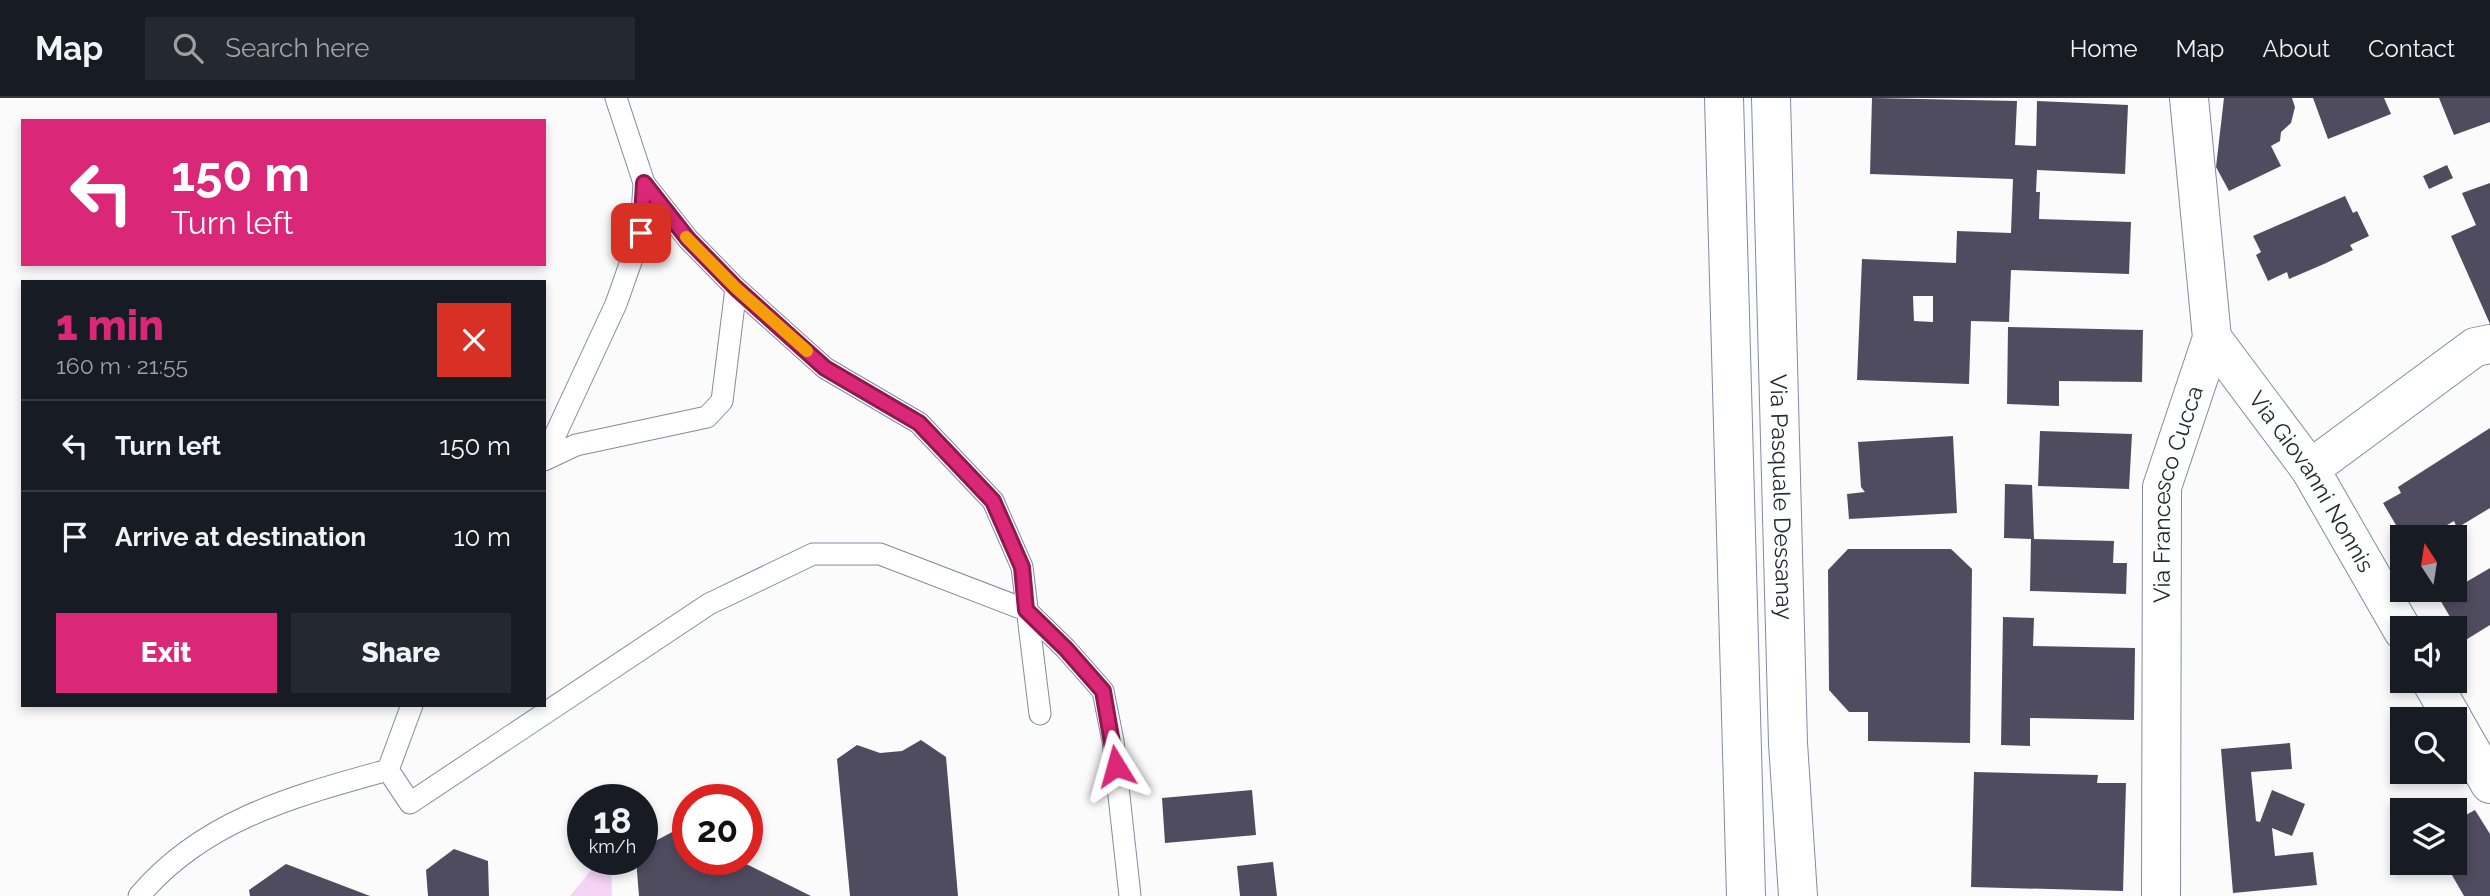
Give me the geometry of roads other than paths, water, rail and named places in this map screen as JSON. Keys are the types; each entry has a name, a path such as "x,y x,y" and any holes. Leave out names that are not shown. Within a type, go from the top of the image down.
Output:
{"main road":[{"name":"Via Pasquale Dessanay","path":"1724,98 1746,896"},
{"name":"Via Pasquale Dessanay","path":"1771,98 1788,743 1798,896"},
{"name":"Via Francesco Cucca","path":"2161,896 2162,487 2211,338 2189,98"},
{"name":"Via Giovanni Nonnis","path":"2211,338 2310,469 2394,616"},
{"path":"2310,469 2475,347 2490,344"},
{"path":"2467,744 2490,784"}],"lane":[{"path":"616,98 644,183 688,239 736,288 825,368 919,423 993,501 1022,567 1040,714"},
{"path":"546,455 616,304 641,233 644,183"},
{"path":"546,458 576,444 648,432 707,417 722,401 736,288"},
{"path":"388,770 410,803 709,604 813,554 880,554 1026,610 1066,649 1103,691 1113,741 1130,896"},
{"path":"388,770 411,707"},
{"path":"139,896 155,877 223,825 283,801 388,770"}]}
